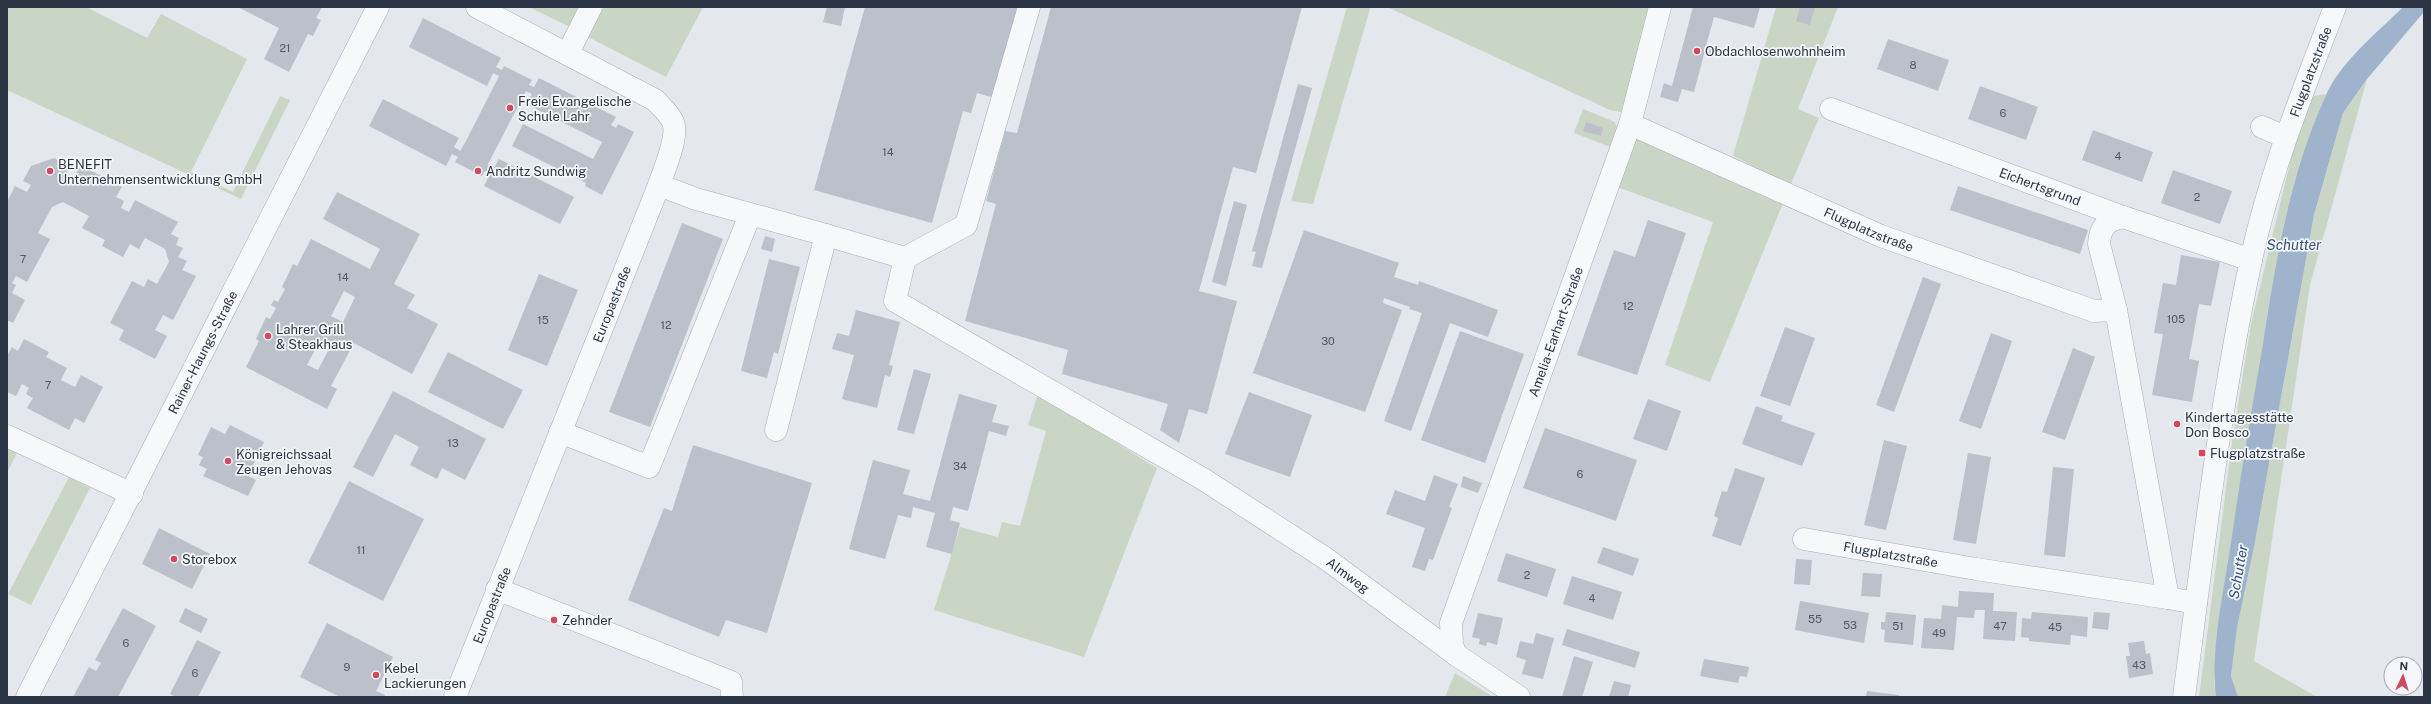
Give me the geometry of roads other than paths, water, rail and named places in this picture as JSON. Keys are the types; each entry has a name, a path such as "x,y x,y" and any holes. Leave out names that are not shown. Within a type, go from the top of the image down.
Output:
{"street":[{"name":"Rainer-Haungs-Straße","path":"27,697 132,494 378,7"},
{"name":"Europastraße","path":"455,697 659,185 674,134 673,122 665,110 654,100 568,53 477,7"},
{"path":"568,53 591,7"},
{"path":"659,185 750,215 905,258 966,225 1029,7"},
{"name":"Amelia-Earhart-Straße","path":"1455,654 1452,644 1451,623 1630,124 1660,7"},
{"name":"Flugplatzstraße","path":"2184,697 2219,443 2251,260 2285,137 2335,7"},
{"name":"Eichertsgrund","path":"1831,109 2123,217 2251,260"},
{"name":"Flugplatzstraße","path":"1630,124 1901,244 2094,311 2116,310"},
{"path":"2262,127 2285,137"},
{"path":"560,432 650,467 750,215"},
{"path":"2123,217 2112,219 2103,226 2100,234 2100,244 2116,310 2168,598"},
{"path":"776,430 826,235"},
{"name":"Almweg","path":"905,258 895,301 1172,463 1204,479 1325,558 1455,654 1519,697"},
{"path":"7,436 132,494"},
{"name":"Flugplatzstraße","path":"1804,539 1976,569 2196,603"},
{"path":"497,589 731,682 732,697"}],"water":[{"name":"Schutter","path":"2403,7 2424,7 2424,12 2367,79 2343,113 2314,215 2254,547 2237,628 2231,676 2238,697 2216,697 2215,658 2222,596 2273,280 2294,186 2313,125 2333,82 2360,48"}],"place":[{"name":"Obdachlosenwohnheim","path":"1697,51"},
{"name":"Freie Evangelische Schule Lahr","path":"510,108"},
{"name":"BENEFIT Unternehmensentwicklung GmbH","path":"50,171"},
{"name":"Andritz Sundwig","path":"478,171"},
{"name":"Lahrer Grill & Steakhaus","path":"268,336"},
{"name":"Kindertagesstätte Don Bosco","path":"2177,424"},
{"name":"Flugplatzstraße","path":"2202,453"},
{"name":"Königreichssaal Zeugen Jehovas","path":"228,461"},
{"name":"Storebox","path":"174,559"},
{"name":"Zehnder","path":"554,620"},
{"name":"Kebel Lackierungen","path":"376,675"}]}
